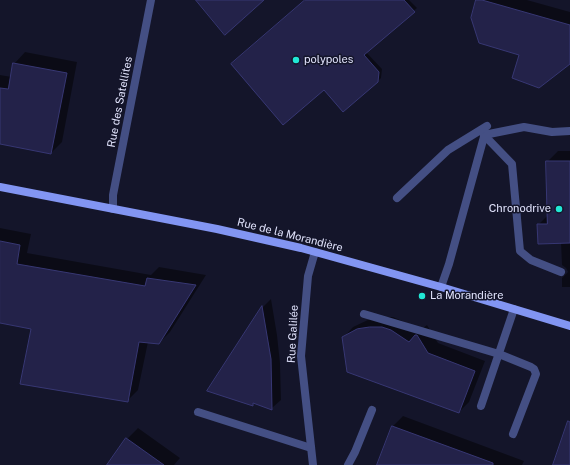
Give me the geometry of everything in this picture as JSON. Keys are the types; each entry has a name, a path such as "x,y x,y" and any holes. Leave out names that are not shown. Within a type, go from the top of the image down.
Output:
{"street":[{"name":"Rue des Satellites","path":"113,209 114,189 151,0"},
{"path":"396,198 448,150 487,126 449,264 441,287"},
{"path":"484,135 524,127 552,132 570,131"},
{"path":"484,135 512,164 520,251 531,260 561,272"},
{"name":"Rue de la Morandière","path":"0,187 224,230 301,248 441,287 570,326"},
{"name":"Rue Galilée","path":"313,465 310,448 302,356 308,276 315,252"},
{"path":"481,406 514,309"},
{"path":"364,314 499,354 534,369 536,374 513,434"},
{"path":"348,465 355,452 372,410"},
{"path":"198,412 310,448"}],"building":[{"path":"196,0 264,0 225,35"},
{"name":"polypoles","path":"305,0 404,0 415,12 364,55 379,72 378,82 343,112 324,90 283,125 231,64"},
{"path":"476,0 482,0 570,25 570,64 539,88 512,78 519,55 479,43 471,18"},
{"path":"13,63 67,73 51,154 0,144 0,88 8,89"},
{"name":"Chronodrive","path":"546,161 570,161 570,243 538,244 537,224 547,224"},
{"path":"0,241 20,245 17,264 145,286 147,278 196,285 159,344 139,342 128,402 20,384 31,329 0,323"},
{"path":"262,306 271,359 272,410 253,403 253,406 207,391"},
{"path":"382,327 391,330 409,342 415,335 417,335 428,353 475,371 459,413 347,372 342,337 357,329"},
{"path":"568,421 570,422 570,465 553,465"},
{"path":"392,426 493,463 493,465 377,465"},
{"path":"126,438 164,465 107,465"}],"place":[{"name":"polypoles","path":"296,60"},
{"name":"Chronodrive","path":"559,209"},
{"name":"La Morandière","path":"422,296"}]}
